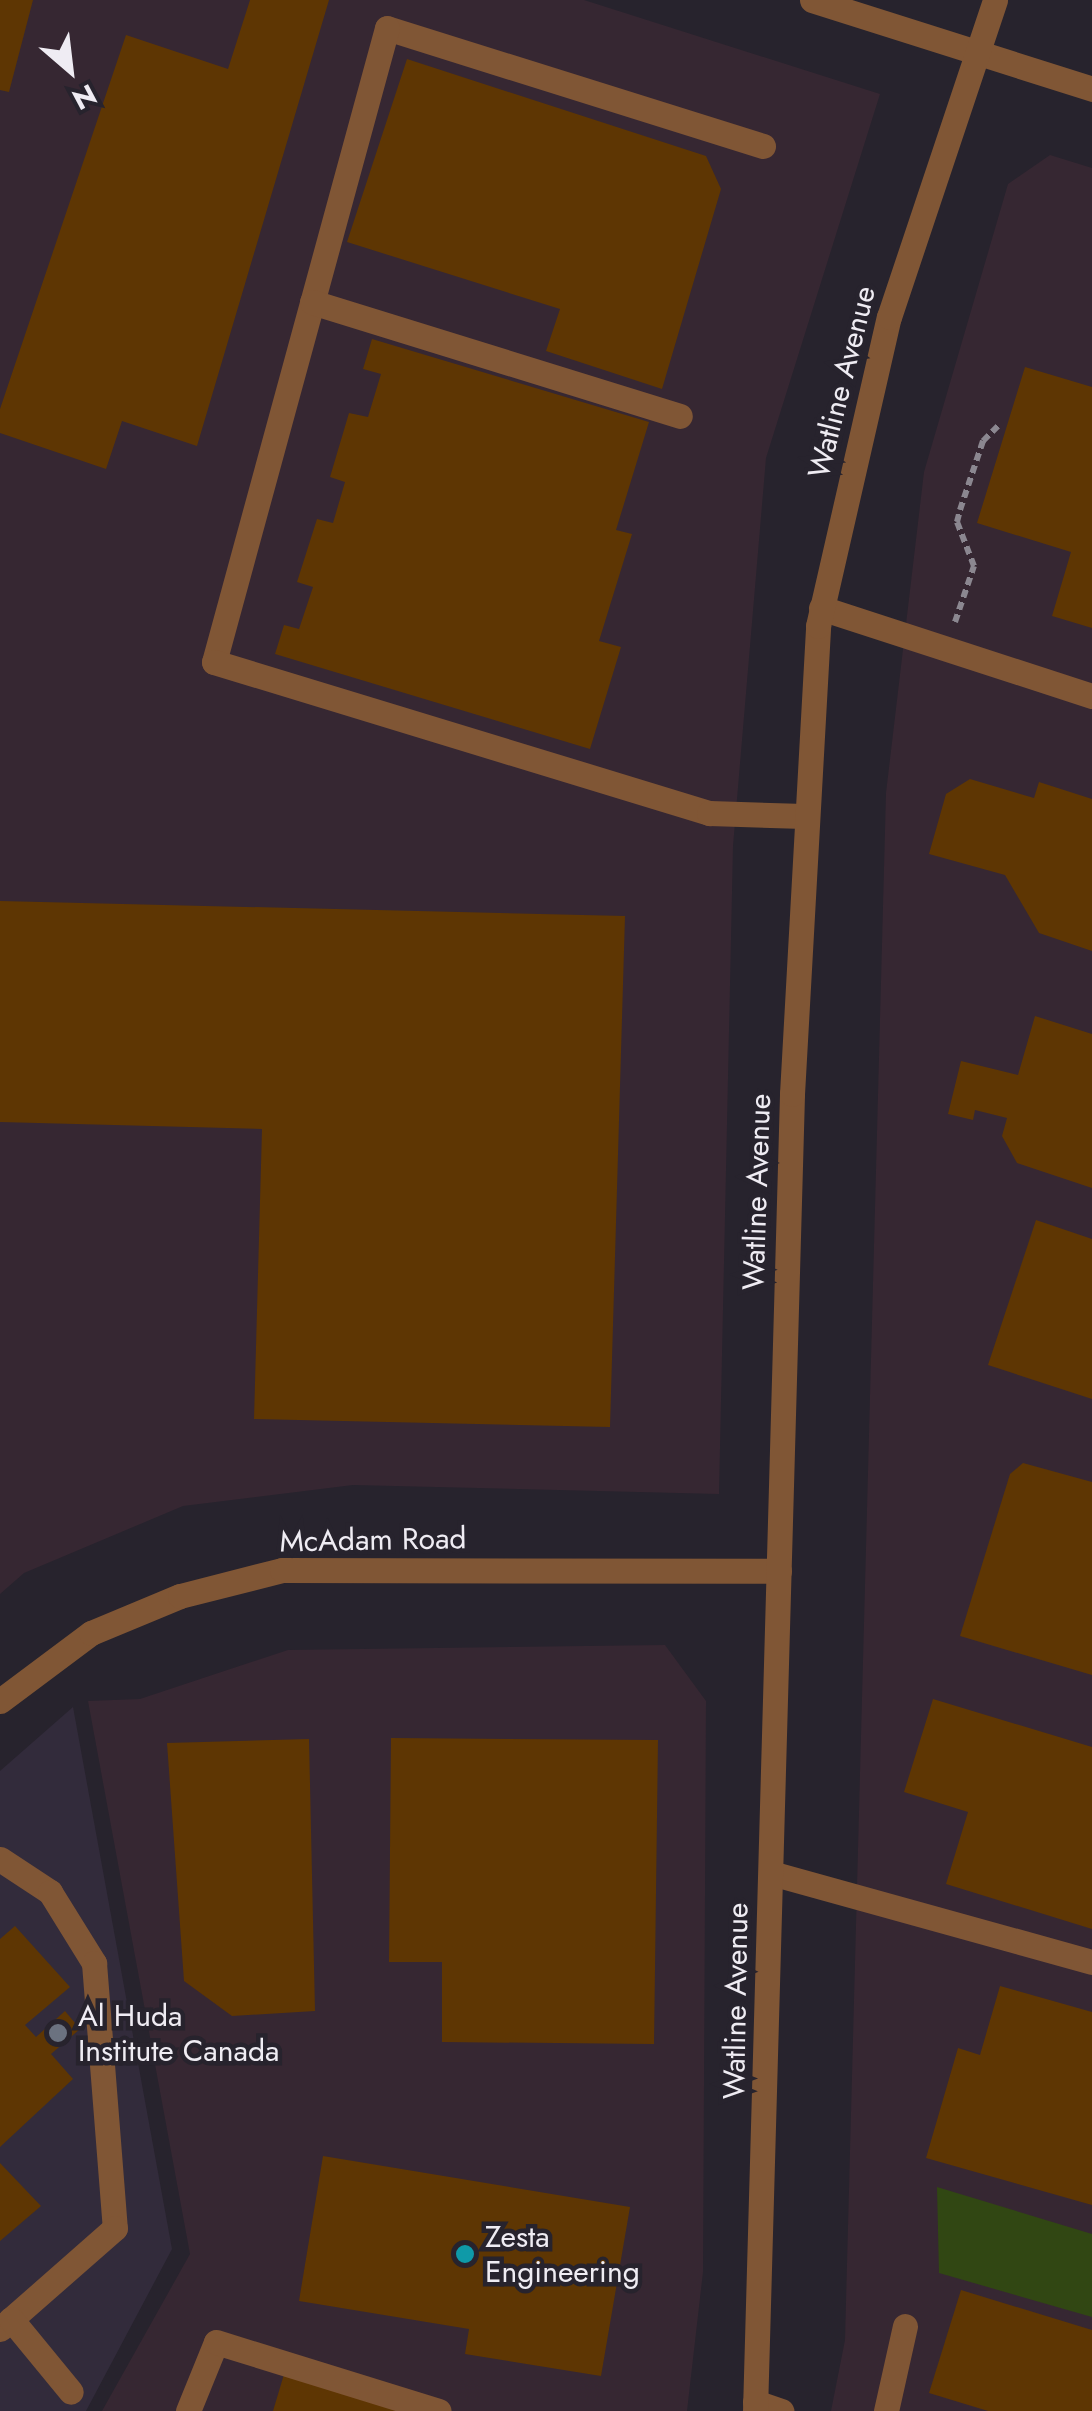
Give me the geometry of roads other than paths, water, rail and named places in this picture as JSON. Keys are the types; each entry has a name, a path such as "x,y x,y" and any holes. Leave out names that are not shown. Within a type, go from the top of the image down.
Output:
{"street":[{"path":"812,0 1092,89"},
{"name":"Watline Avenue","path":"755,2407 804,816 821,608 889,317 995,0"},
{"path":"763,146 388,28 214,662 709,813 804,816"},
{"path":"312,302 680,416"},
{"path":"821,608 944,644 1092,696"},
{"name":"McAdam Road","path":"0,1701 91,1633 180,1596 282,1570 779,1572"},
{"path":"0,1860 50,1892 94,1963 115,2228 6,2324 71,2392"},
{"path":"772,1873 1092,1962"},
{"path":"886,2411 904,2326"},
{"path":"188,2411 216,2342 439,2411"},
{"path":"755,2407 781,2411"}],"place":[{"name":"Al Huda Institute Canada","path":"58,2033"},
{"name":"Zesta Engineering","path":"465,2254"}]}
